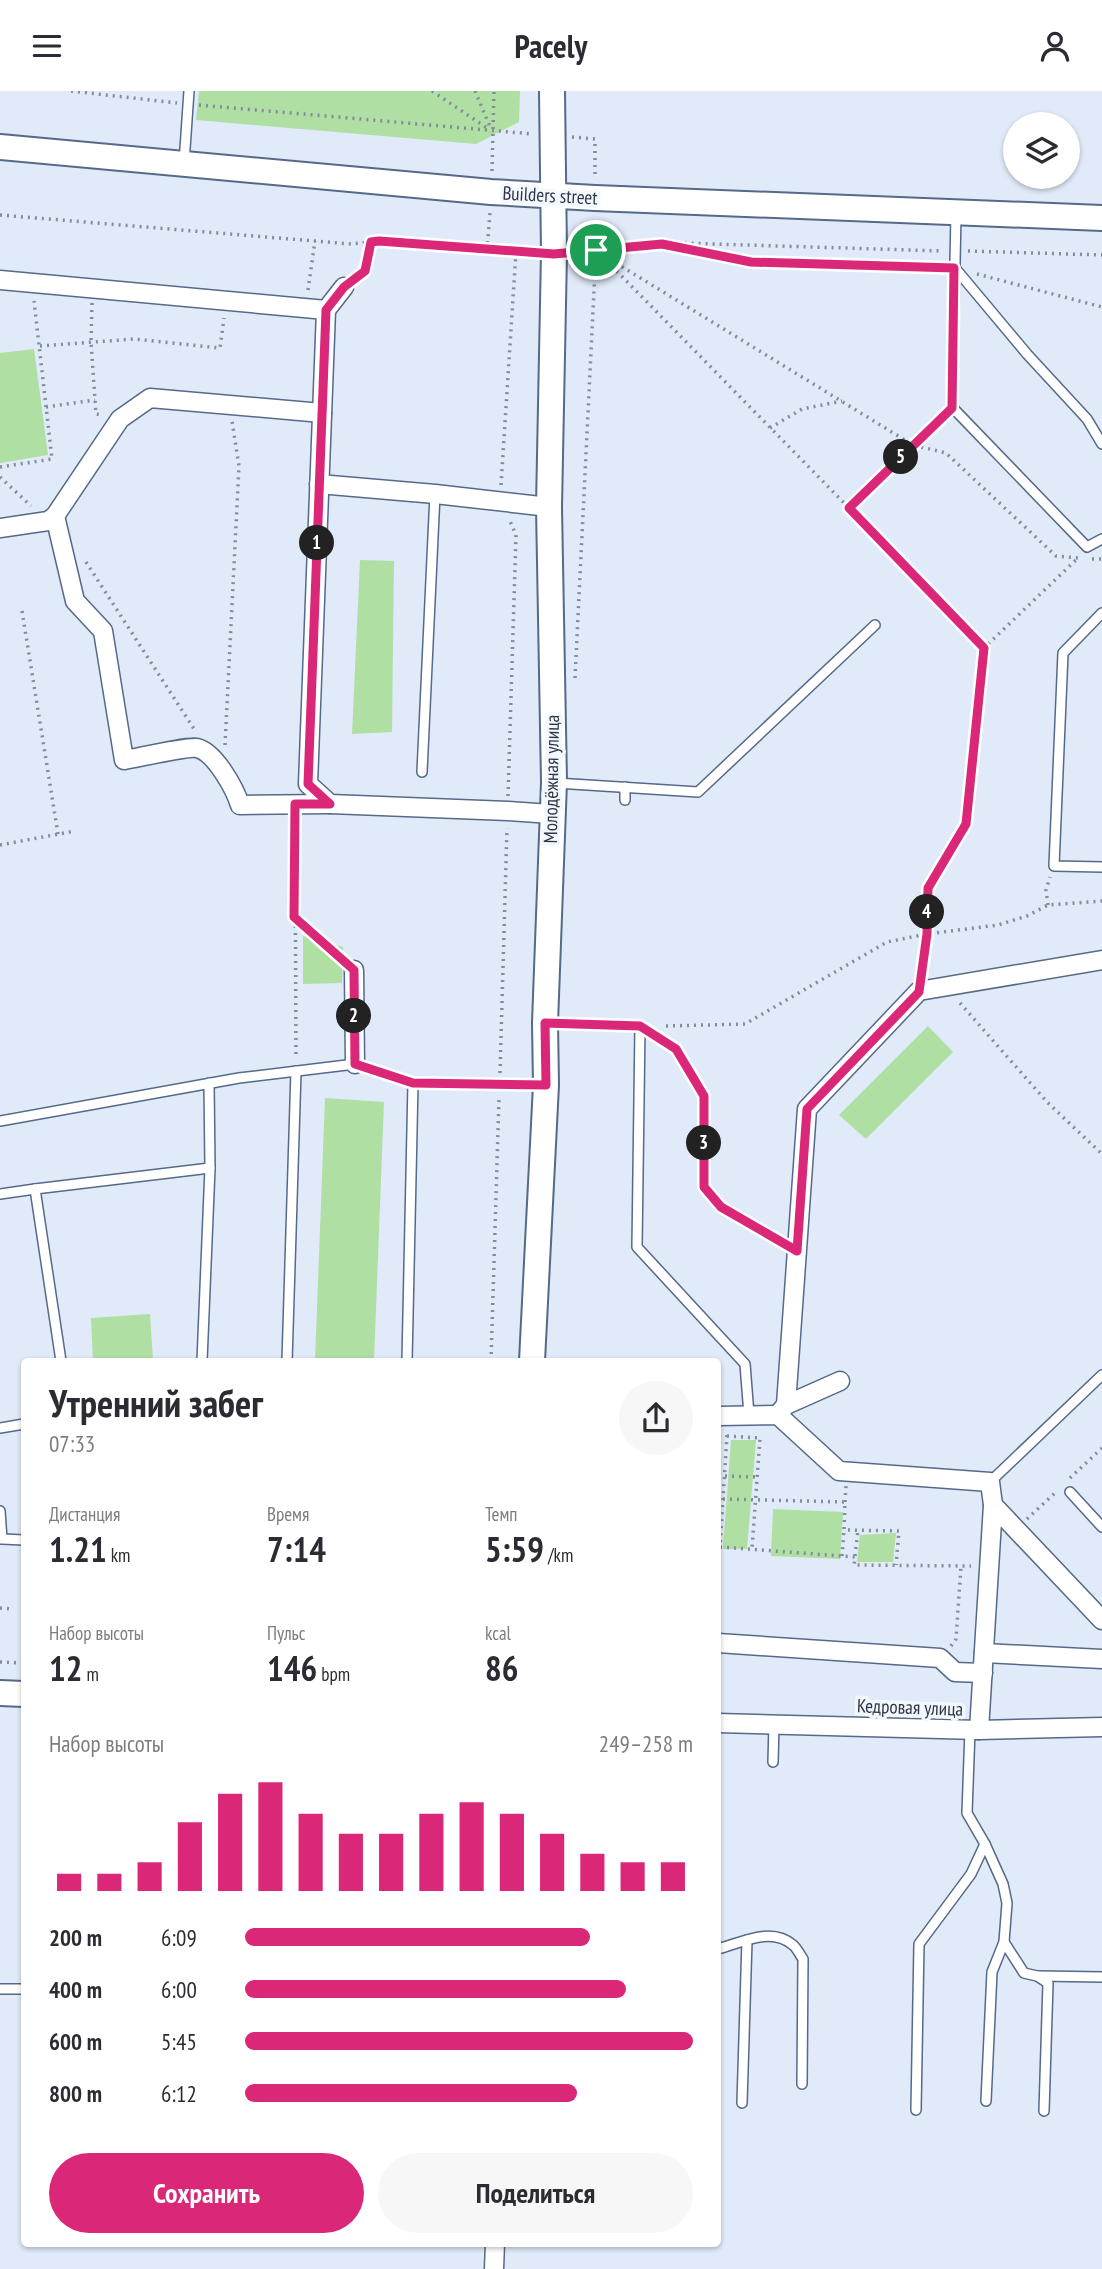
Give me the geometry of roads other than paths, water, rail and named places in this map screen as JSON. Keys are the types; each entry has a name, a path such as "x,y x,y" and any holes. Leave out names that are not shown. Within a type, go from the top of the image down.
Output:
{"main road":[{"name":"Молодёжная улица","path":"532,1358 546,1085 545,1023 554,782 549,507 554,254 552,91"},
{"name":"Builders street","path":"0,147 553,196 1102,218"},
{"path":"0,1693 21,1694"}],"street":[{"path":"0,280 326,310"},
{"path":"330,804 308,784 326,310 344,287"},
{"path":"0,528 52,518 120,419 150,398 322,413"},
{"path":"319,484 435,493 549,507"},
{"path":"52,518 75,601 103,631 124,760 197,748 211,756 234,787 240,805 330,804 551,814"},
{"path":"974,1730 983,1673 993,1505 990,1482 839,1471 782,1410 807,1109 919,992 1102,960"},
{"path":"354,970 355,1064"},
{"path":"723,1416 782,1410 840,1381"},
{"path":"993,1505 1102,1621"},
{"path":"721,1643 940,1658 955,1672 983,1673"},
{"path":"984,1653 1102,1659"},
{"name":"Кедровая улица","path":"721,1723 974,1730 1102,1727"},
{"path":"494,2269 495,2247"}],"lane":[{"path":"184,163 189,91"},
{"path":"956,212 952,408 1087,547 1102,539"},
{"path":"954,268 1087,419 1102,444"},
{"path":"422,772 435,493"},
{"path":"1102,613 1063,653 1054,866 1102,867"},
{"path":"554,782 698,792 875,625"},
{"path":"625,787 625,800"},
{"path":"545,1023 640,1026 676,1049 704,1096 704,1187 721,1207 797,1251"},
{"path":"640,1026 637,1247 745,1364 748,1415"},
{"path":"0,1121 209,1083 355,1064 413,1083 546,1085"},
{"path":"287,1358 296,1071"},
{"path":"202,1358 210,1168 209,1083"},
{"path":"407,1358 413,1083"},
{"path":"0,1194 210,1168"},
{"path":"35,1189 61,1358"},
{"path":"990,1482 1102,1375"},
{"path":"0,1428 21,1424"},
{"path":"1070,1492 1102,1527"},
{"path":"0,1511 2,1539 21,1540"},
{"path":"0,1693 0,1701"},
{"path":"772,1762 774,1724"},
{"path":"974,1730 967,1813 1003,1884 1007,1903 1004,1942 992,1972 986,2101"},
{"path":"916,2110 919,1944 971,1874 985,1844"},
{"path":"721,1948 759,1936 776,1936 793,1945 803,1959 803,2084"},
{"path":"742,2103 747,1940"},
{"path":"1004,1942 1024,1973 1037,1976 1102,1977"},
{"path":"1037,1976 1048,1983 1044,2111"},
{"path":"0,1989 21,1989"}]}
